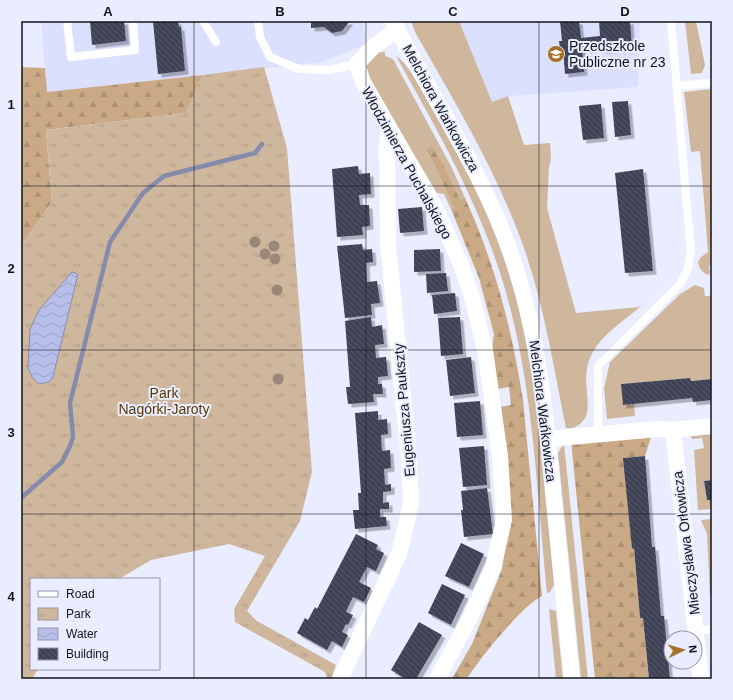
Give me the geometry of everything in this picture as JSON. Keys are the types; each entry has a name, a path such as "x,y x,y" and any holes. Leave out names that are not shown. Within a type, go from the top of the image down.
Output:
{"street":[{"path":"357,64 396,24"},
{"name":"Melchiora Wańkowicza","path":"396,24 417,67 466,151 482,182 508,245 522,289 537,351 542,380 572,679"},
{"name":"Włodzimierza Puchalskiego","path":"357,64 363,82 436,209 460,262 472,297 485,350 500,456 504,520 494,568 470,618 437,679"},
{"name":"Eugeniusza Paukszty","path":"340,679 399,554 411,504 409,459 388,244 387,146 389,127"},
{"path":"548,439 658,429 673,430 712,426"},
{"name":"Mieczysława Orłowicza","path":"673,430 696,630"}],"lane":[{"path":"67,21 71,57 135,50 133,21"},
{"path":"203,21 216,42"},
{"path":"258,21 260,37 270,57 299,68 329,70 357,64"},
{"path":"598,434 598,366 681,283 691,252 671,21"},
{"path":"676,86 712,83"}],"shaded area":[{"path":"41,21 363,21 367,44 322,62 47,92"},
{"name":"Przedszkole Publiczne nr 23","path":"459,21 640,21 638,87 509,96 492,102"}],"green space":[{"path":"411,21 459,21 492,102 508,96 524,145 550,143 551,159 549,167 547,208 576,313 639,307 643,304 611,331 597,345 592,354 588,364 586,377 588,402 587,413 584,419 576,427 566,428 547,331 535,284 520,237 498,184 485,158 415,32"},
{"path":"685,21 696,21 705,65 702,73 691,74"},
{"path":"385,52 385,56 393,59 452,168 465,198 460,201 446,170 425,151 433,162 454,208 451,209 444,194 437,193 366,75 366,65 378,53"},
{"path":"396,56 412,74 462,160 496,235 513,287 520,313 533,380 542,448 554,585 550,592 547,593 534,446 524,372 508,300 487,236 474,205 445,145"},
{"path":"21,67 45,68 47,92 203,75 186,113 46,130 52,202 21,246"},
{"name":"Park Nagórki-Jaroty","path":"264,67 287,148 312,472 300,521 247,611 257,621 336,665 331,679 328,679 325,672 235,622 234,609 265,556 229,544 151,560 121,578 30,578 30,670 37,670 32,679 21,679 21,246 52,202 46,130 186,113 203,75"},
{"path":"711,89 712,265 709,266 710,274 708,275 701,270 698,262 701,257 708,252 700,151 691,152 684,92"},
{"path":"432,146 446,170 460,200 465,198 476,222 494,272 508,322 523,400 542,596 534,601 513,621 491,646 467,679 452,679 472,644 502,569 509,520 500,407 511,405 509,387 498,389 492,348 494,334 479,278 451,209 454,208 433,162 425,150"},
{"path":"695,285 704,288 705,296 712,296 712,379 691,381 690,378 622,384 623,405 634,404 635,416 607,419 604,388 610,362 680,294"},
{"path":"712,431 712,480 704,481 707,500 712,500 712,509 698,510 694,450 704,448 702,438 692,439 690,433"},
{"path":"651,437 645,456 624,458 632,548 634,548 640,618 643,618 649,679 595,679 571,441"},
{"path":"564,443 588,679 581,679 558,453"},
{"path":"712,519 712,592 710,596 707,534 701,520"},
{"path":"549,609 556,611 563,679 556,679"}],"water":[{"path":"72,272 78,274 53,377 49,382 39,384 32,377 28,368 30,329 39,310"}],"building":[{"path":"90,21 124,21 126,41 92,45"},
{"path":"153,21 178,21 179,27 181,27 185,71 158,74"},
{"path":"311,21 349,22 342,31 332,33 324,27 311,28"},
{"path":"560,21 579,21 581,38 600,36 599,21 630,21 632,48 602,50 601,45 582,47 584,72 565,74 563,49 560,49 559,41 562,41"},
{"path":"628,101 631,135 615,137 612,102"},
{"path":"601,104 604,138 583,140 579,106"},
{"path":"358,166 359,174 370,173 371,194 359,195 360,205 369,205 370,226 362,227 363,235 337,237 332,169"},
{"path":"643,169 653,271 625,273 615,173"},
{"path":"422,207 424,231 400,233 398,209"},
{"path":"362,244 363,250 372,249 373,262 366,263 367,282 377,281 380,303 371,304 372,315 345,318 337,246"},
{"path":"440,249 441,271 414,272 414,250"},
{"path":"446,273 448,291 427,293 426,274"},
{"path":"455,293 457,311 434,314 432,295"},
{"path":"371,317 372,327 382,325 384,344 375,345 376,358 386,357 388,376 378,377 378,384 382,384 383,394 373,394 374,402 348,404 346,387 350,387 345,321"},
{"path":"460,317 463,354 441,356 438,318"},
{"path":"471,357 475,393 450,396 446,360"},
{"path":"690,378 691,381 712,379 712,400 693,402 692,398 623,405 621,384"},
{"path":"480,401 483,435 457,437 454,403"},
{"path":"378,411 378,420 387,419 388,434 381,435 382,451 390,450 391,468 384,469 385,485 391,484 391,491 383,492 383,503 389,502 389,509 380,509 380,517 386,517 387,526 355,529 353,510 359,510 358,493 361,493 355,413"},
{"path":"484,446 487,485 463,487 459,448"},
{"path":"645,456 652,547 655,547 661,616 664,616 665,630 663,630 663,670 669,670 670,679 649,679 643,618 640,618 634,548 632,549 623,458"},
{"path":"712,480 712,500 707,500 704,481"},
{"path":"487,488 493,534 464,537 461,510 463,510 461,491"},
{"path":"356,534 378,545 376,549 384,553 376,571 367,567 359,582 371,588 364,602 353,597 350,603 346,612 353,615 348,625 346,624 342,632 348,635 342,647 332,641 327,650 297,633 305,618 308,620 315,607 317,609"},
{"path":"461,543 484,554 469,587 445,576"},
{"path":"442,584 465,595 451,625 428,613"},
{"path":"419,622 442,635 416,679 406,679 391,670"}],"waterway":[{"path":"21,498 62,462 70,446 73,437 70,403 110,242 143,193 164,176 255,153 262,144"}],"place":[{"name":"Przedszkole Publiczne nr 23","path":"556,54"}]}
